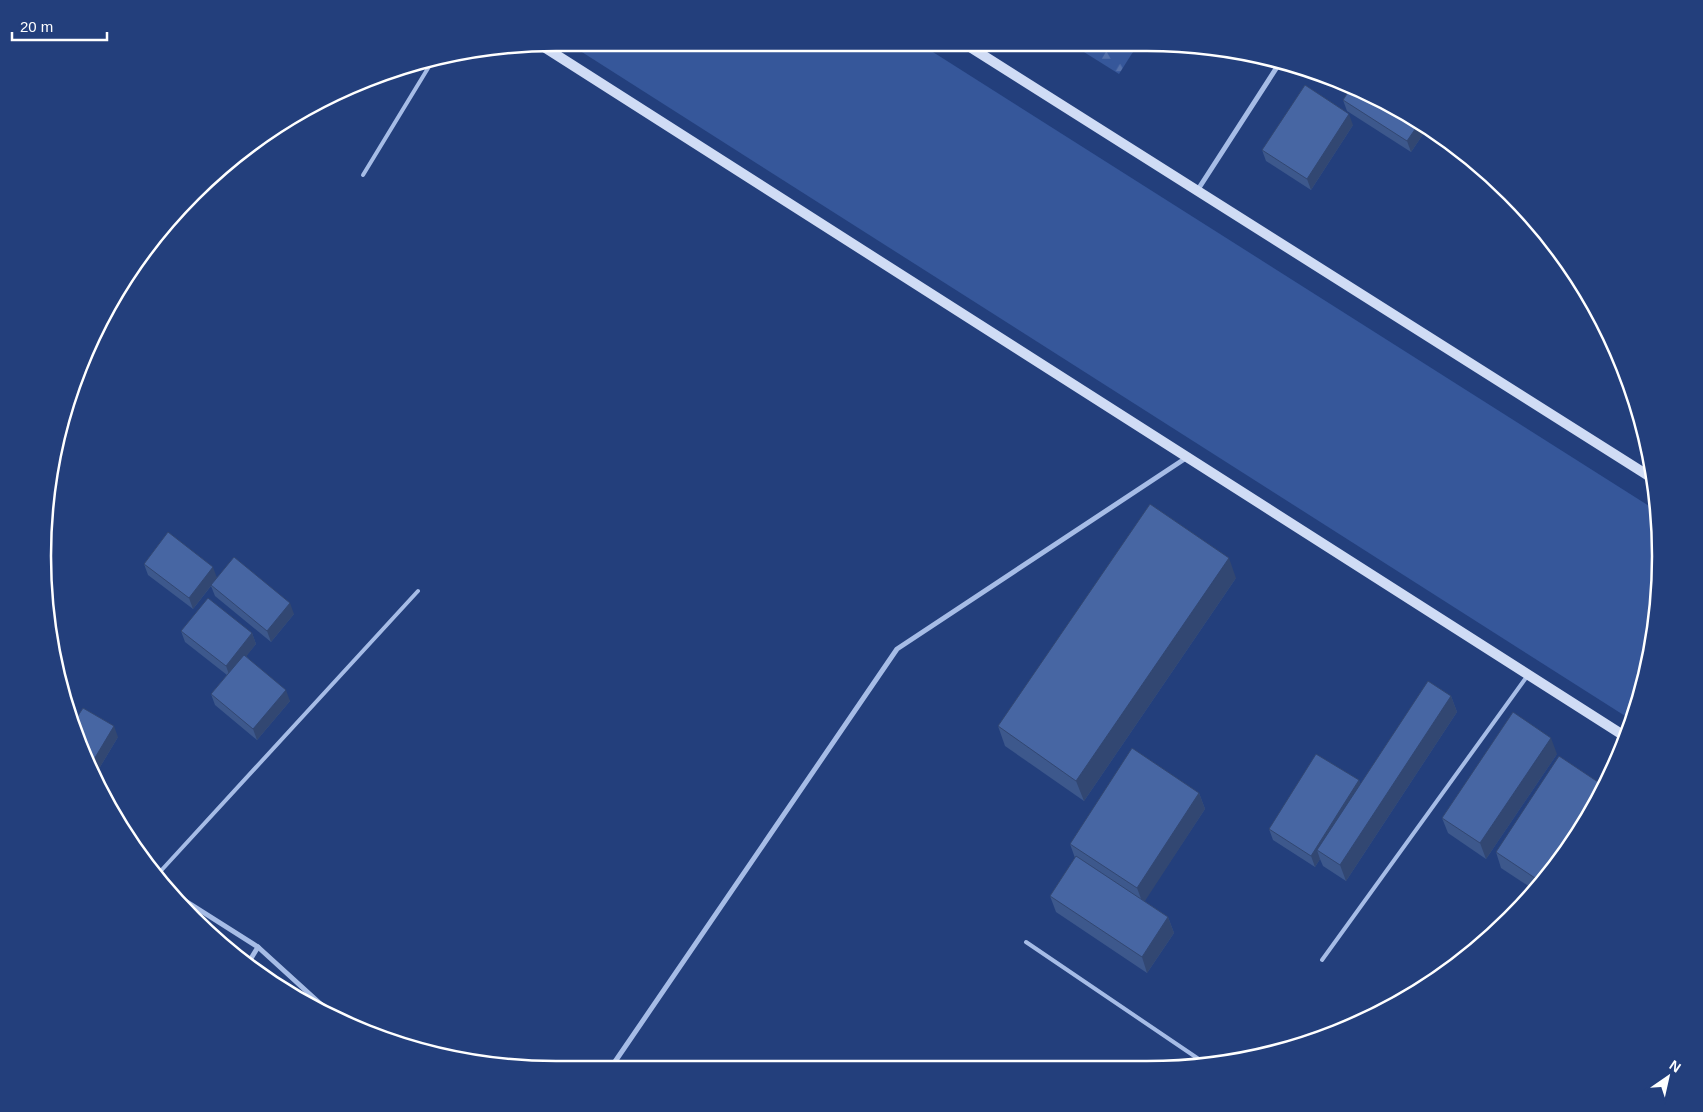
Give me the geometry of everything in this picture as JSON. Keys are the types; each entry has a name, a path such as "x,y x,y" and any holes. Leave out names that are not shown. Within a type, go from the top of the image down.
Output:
{"street":[{"path":"551,51 1619,733"},
{"path":"976,51 1644,473"},
{"path":"1197,191 1276,68"},
{"path":"615,1061 897,649 1187,457"},
{"path":"190,903 258,947 316,999"},
{"path":"251,958 258,947"}],"lane":[{"path":"363,175 429,67"},
{"path":"162,870 418,591"},
{"path":"1322,960 1528,675"},
{"path":"1026,942 1197,1058"}],"green space":[{"path":"580,51 931,51 1649,506 1652,556 1651,589 1642,654 1635,687 1626,716"},
{"path":"1082,51 1133,51 1119,74"}],"building":[{"path":"1305,85 1349,114 1307,179 1262,150"},
{"path":"1347,93 1370,103 1415,129 1407,141 1343,100"},
{"path":"1150,504 1229,558 1076,781 998,726"},
{"path":"168,532 213,567 189,598 144,564"},
{"path":"234,557 290,603 267,631 211,585"},
{"path":"208,598 252,633 226,666 181,631"},
{"path":"244,655 286,690 253,729 211,694"},
{"path":"1428,681 1451,696 1340,865 1317,850"},
{"path":"83,708 114,726 94,759 90,749 78,716"},
{"path":"1513,712 1551,738 1480,843 1442,818"},
{"path":"1132,748 1199,793 1137,888 1070,844"},
{"path":"1316,754 1359,780 1311,856 1269,829"},
{"path":"1559,756 1598,782 1567,836 1535,878 1496,852"},
{"path":"1076,856 1168,917 1142,957 1050,896"}]}
